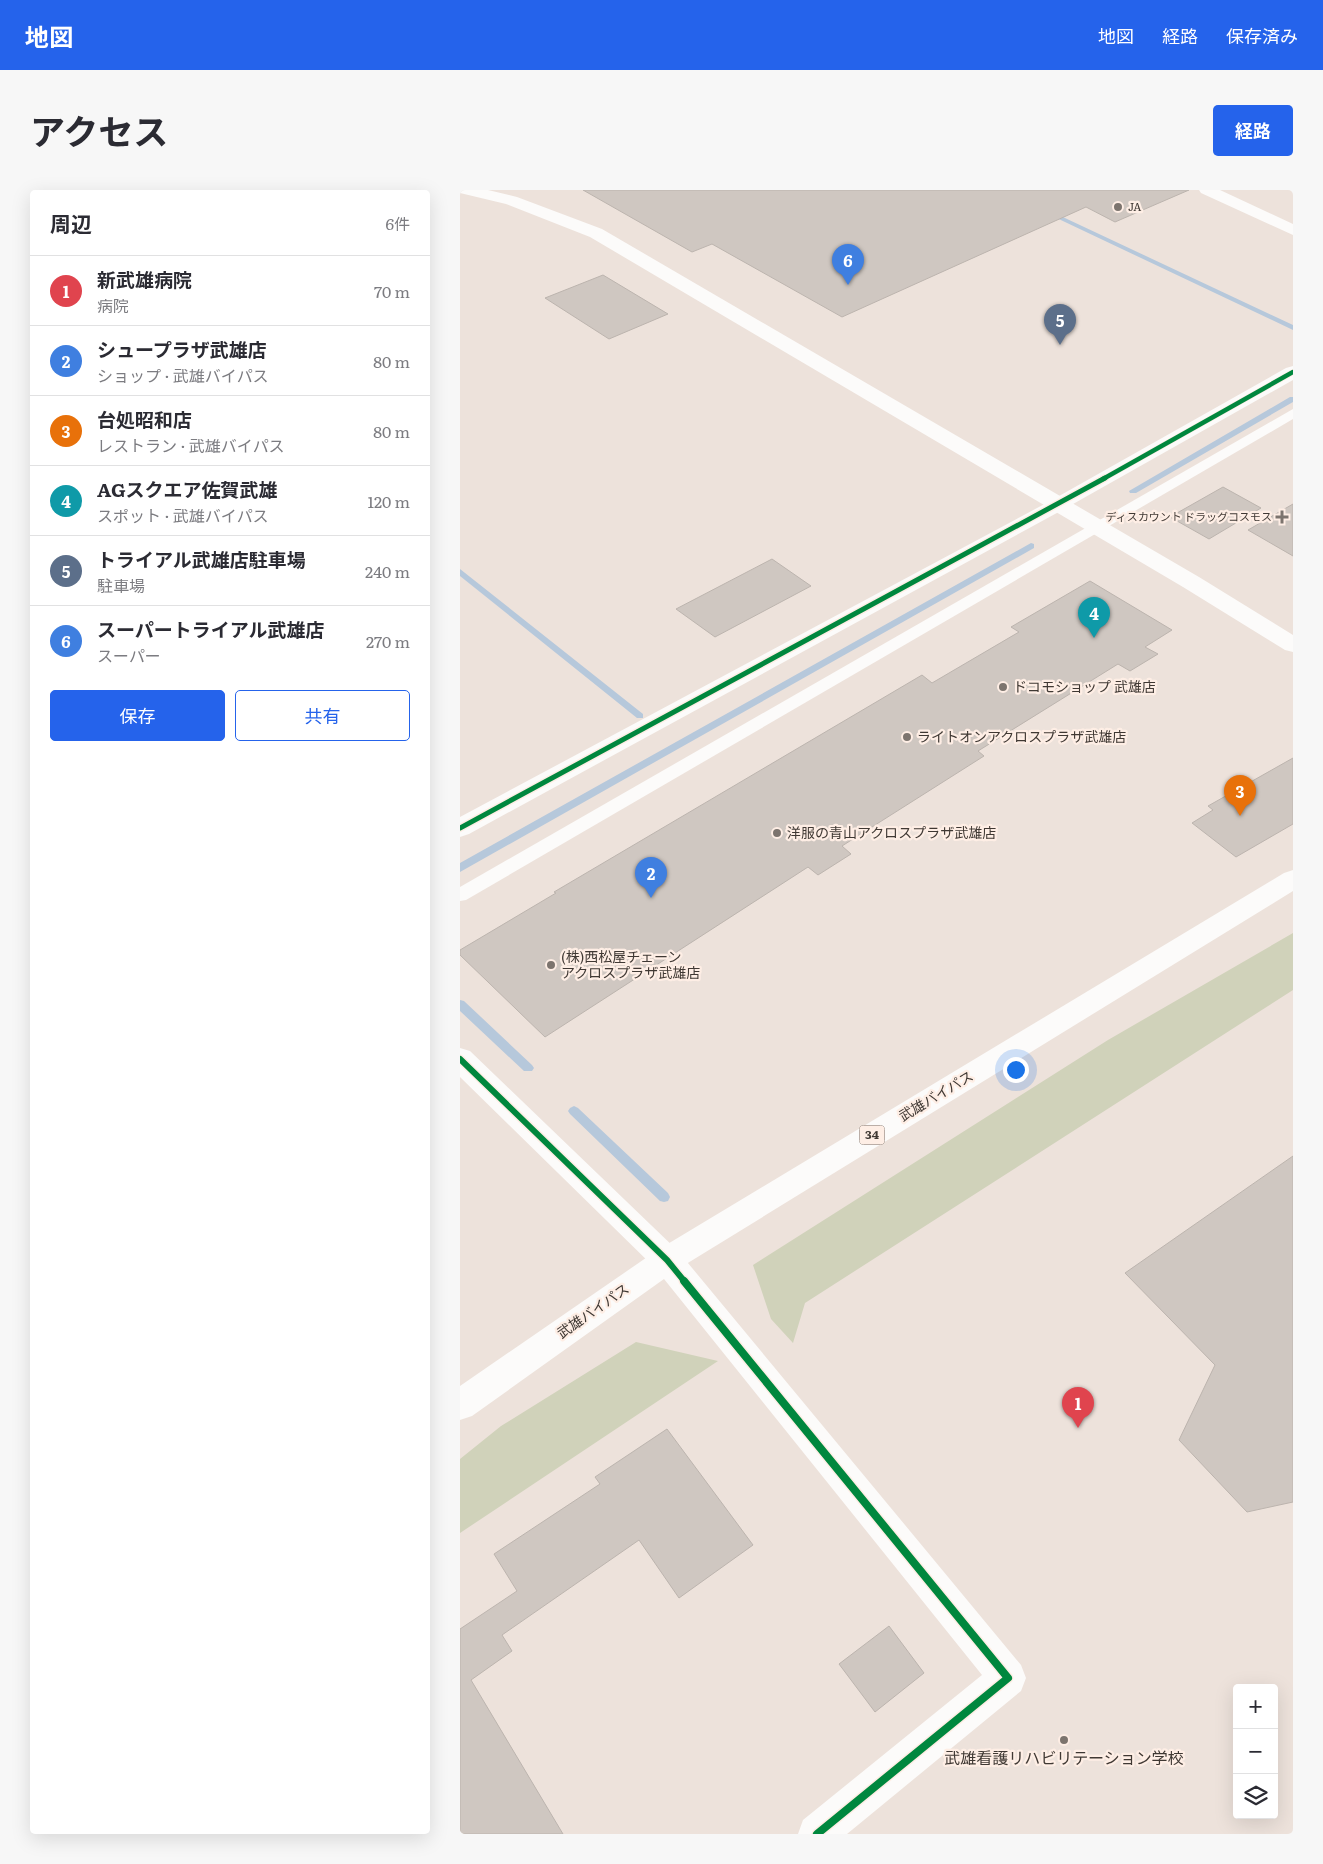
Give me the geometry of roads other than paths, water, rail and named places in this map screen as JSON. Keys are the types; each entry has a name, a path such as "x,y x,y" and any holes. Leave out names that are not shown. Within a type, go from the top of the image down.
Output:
{"main road":[{"path":"466,190 511,200 596,233 1098,527 1293,645"},
{"path":"1207,190 1293,230"},
{"path":"460,828 1059,504 1293,372"},
{"name":"武雄バイパス","path":"460,1405 667,1260 1293,879"},
{"path":"460,1059 667,1260 1008,1678 817,1834"}],"lane":[{"path":"460,895 1293,413"}],"waterway":[{"path":"1048,212 1293,328"},
{"path":"1133,491 1293,399"},
{"path":"460,868 1031,546"},
{"path":"460,572 640,716"},
{"path":"460,1004 528,1068"},
{"path":"574,1111 664,1197"}],"place":[{"name":"JA","path":"1118,207"},
{"name":"スーパートライアル武雄店","path":"848,285"},
{"name":"トライアル武雄店駐車場","path":"1060,345"},
{"name":"ディスカウント ドラッグコスモス","path":"1282,517"},
{"name":"AGスクエア佐賀武雄","path":"1094,638"},
{"name":"ドコモショップ 武雄店","path":"1003,687"},
{"name":"ライトオンアクロスプラザ武雄店","path":"907,737"},
{"name":"台処昭和店","path":"1240,816"},
{"name":"洋服の青山アクロスプラザ武雄店","path":"777,833"},
{"name":"シュープラザ武雄店","path":"651,898"},
{"name":"(株)西松屋チェーン アクロスプラザ武雄店","path":"551,965"},
{"name":"新武雄病院","path":"1078,1428"},
{"name":"武雄看護リハビリテーション学校","path":"1064,1740"}]}
